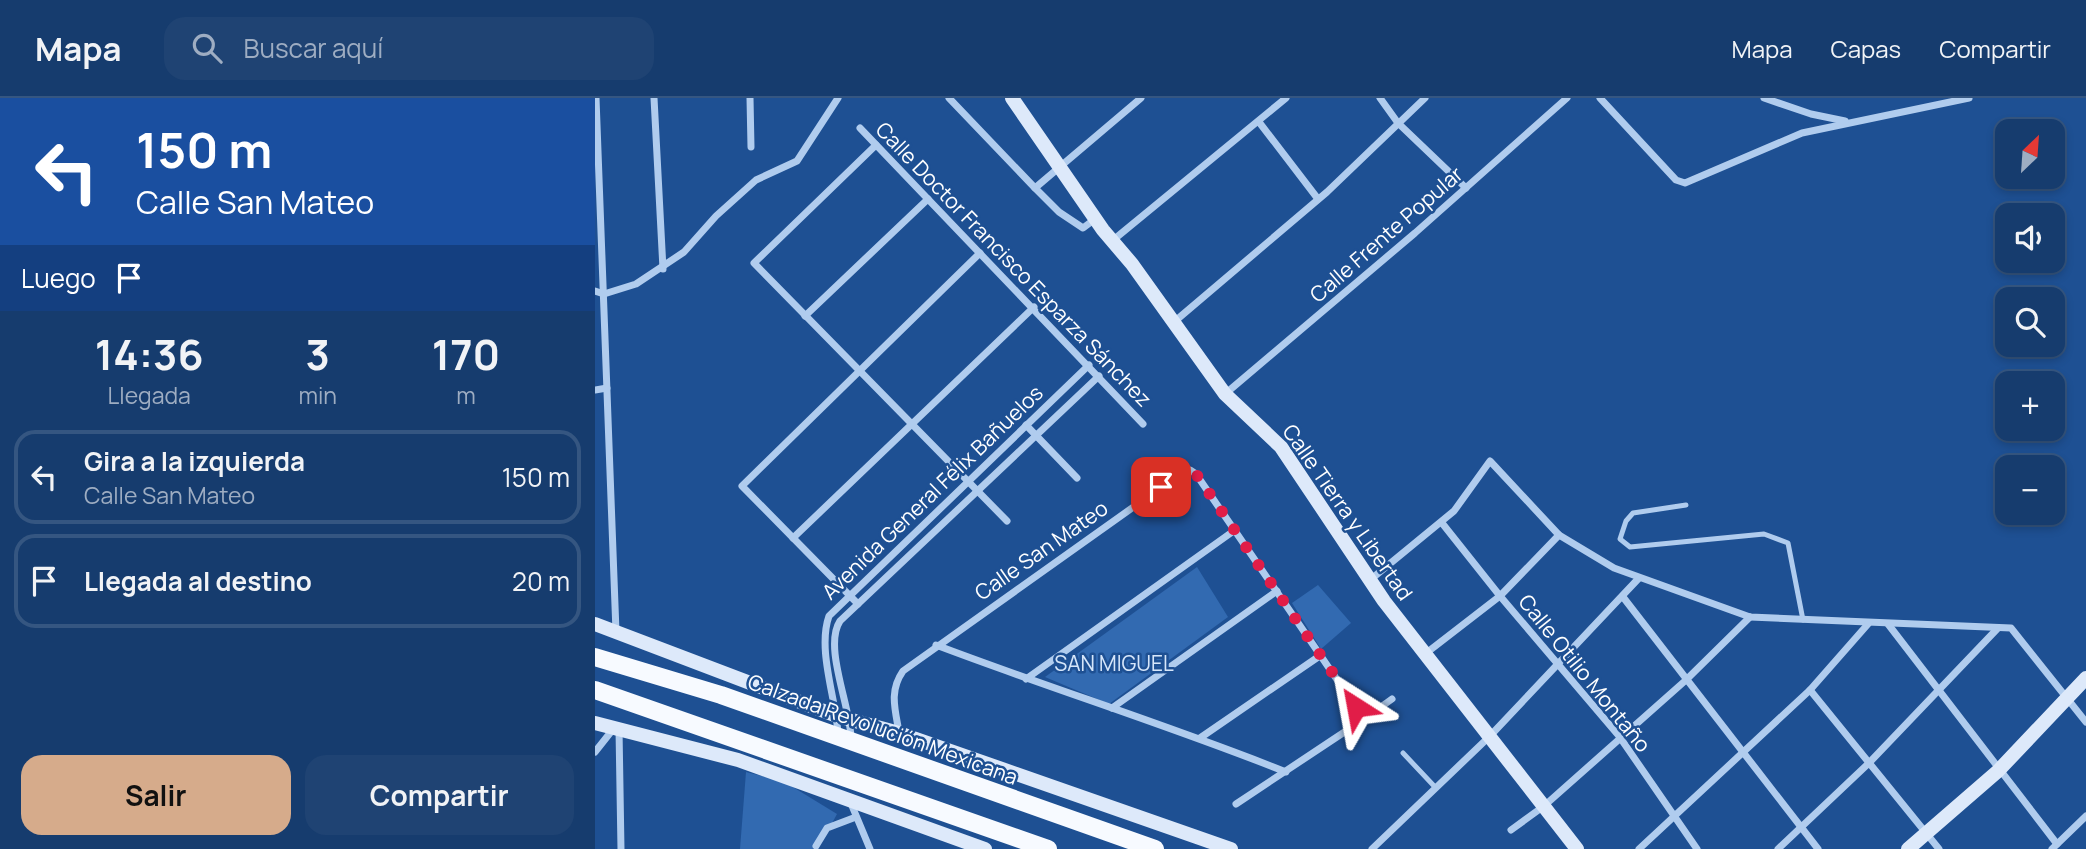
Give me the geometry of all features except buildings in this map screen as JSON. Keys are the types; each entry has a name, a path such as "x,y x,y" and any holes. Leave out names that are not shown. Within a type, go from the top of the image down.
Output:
{"main road":[{"name":"Calzada Revolución Mexicana","path":"595,655 721,695 1155,849"},
{"path":"595,690 742,753 1048,849"}],"street":[{"path":"596,98 598,210 604,294 616,632"},
{"path":"654,98 663,269"},
{"path":"750,98 751,147"},
{"path":"595,291 604,294 636,284 684,253 716,216 756,180 797,161 838,98"},
{"path":"949,98 1059,212 1083,228 1095,219"},
{"name":"Calle Tierra y Libertad","path":"1011,98 1095,219 1225,394 1282,447 1370,580 1577,849"},
{"path":"1035,188 1141,98"},
{"path":"1111,241 1286,98"},
{"path":"1380,98 1398,123 1466,188"},
{"path":"1174,322 1318,200 1425,98"},
{"name":"Calle Frente Popular","path":"1225,394 1567,98"},
{"path":"1600,98 1676,180 1685,183 1802,133 1969,98"},
{"path":"1764,98 1811,114 1849,122"},
{"path":"1259,122 1318,200"},
{"name":"Calle Doctor Francisco Esparza Sánchez","path":"860,128 1143,424"},
{"path":"876,145 754,263 1007,522"},
{"path":"805,316 928,199"},
{"path":"857,604 742,486 980,253"},
{"path":"793,538 1034,307"},
{"name":"Avenida General Félix Bañuelos","path":"845,741 844,718 824,647 824,629 829,616 848,594 1089,365"},
{"name":"Avenida General Félix Bañuelos","path":"845,741 834,631 857,604 1099,376"},
{"path":"595,390 607,388"},
{"path":"1026,425 1077,478"},
{"path":"1370,580 1442,523 1465,499 1490,461 1559,535 1613,568 1750,617 2011,628 2086,722"},
{"name":"Calle San Mateo","path":"899,733 893,695 895,683 903,671 1184,471 1190,470 1196,474 1364,719"},
{"name":"Calle Otilio Montaño","path":"1442,523 1619,736 1672,818 1697,849"},
{"path":"1026,679 1235,530"},
{"path":"1425,654 1500,596 1559,535"},
{"path":"1372,849 1490,736 1639,578"},
{"path":"1112,708 1277,592"},
{"path":"1623,597 1818,849"},
{"path":"1511,830 1544,806 1619,736 1686,680 1750,617"},
{"path":"595,624 844,718 899,733 1231,849"},
{"path":"1639,849 1810,690 1868,624"},
{"path":"1888,624 1941,689 2054,847 2086,816"},
{"path":"1778,849 1869,763 1998,628"},
{"path":"824,629 834,631"},
{"path":"936,645 1026,679 1200,738 1286,772"},
{"path":"1200,738 1321,656"},
{"path":"1908,849 1998,771 2086,678"},
{"path":"1810,690 1939,849"},
{"path":"1236,804 1392,699"},
{"path":"595,723 742,753 850,801 960,845 985,849"},
{"path":"595,752 617,728"},
{"path":"617,728 620,847"},
{"path":"850,801 870,849"},
{"path":"816,846 827,828 856,817"}],"lane":[{"path":"1686,505 1633,513 1626,521 1621,539 1630,547 1764,534 1779,537 1788,542 1803,620"},
{"path":"1403,753 1435,787"}],"green space":[{"name":"SAN MIGUEL","path":"1197,567 1228,617 1109,704 1045,677"},
{"path":"1318,585 1351,623 1321,649 1292,603"},
{"path":"746,772 783,781 837,814 818,849 740,849"}],"route":[{"path":"1161,487 1184,471 1190,470 1196,474 1356,707"}]}
